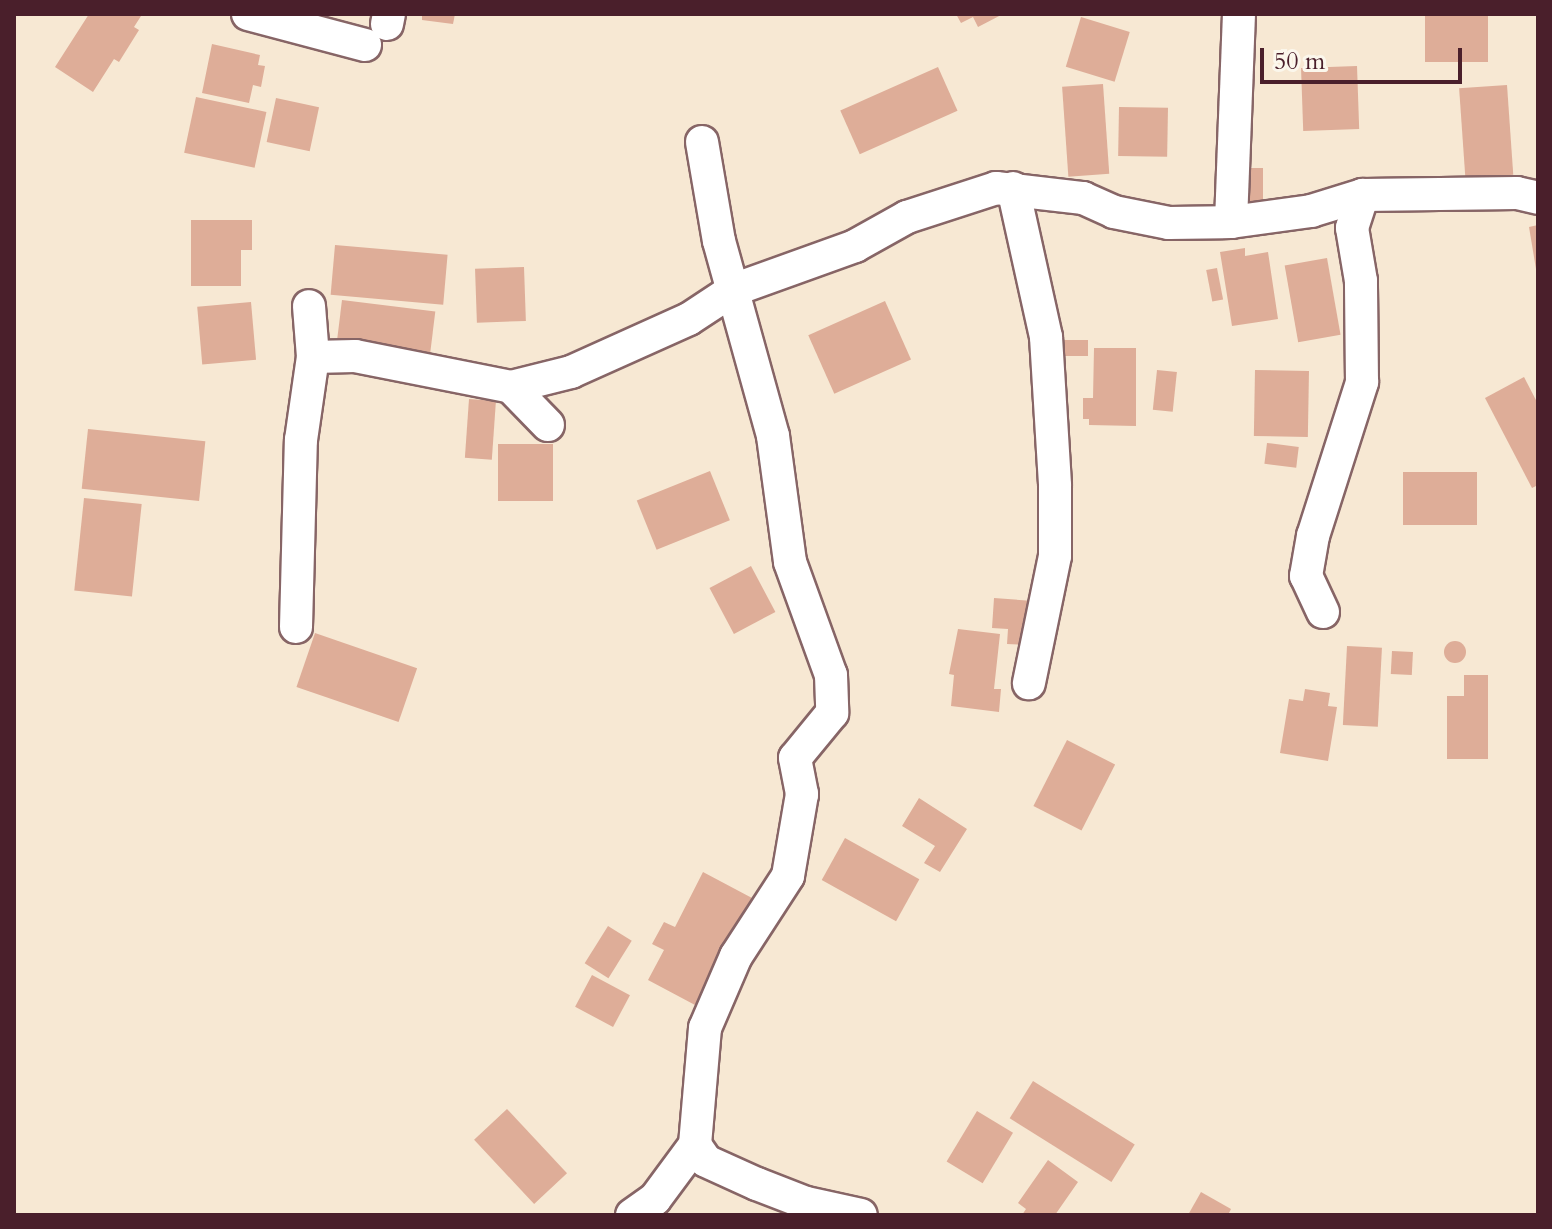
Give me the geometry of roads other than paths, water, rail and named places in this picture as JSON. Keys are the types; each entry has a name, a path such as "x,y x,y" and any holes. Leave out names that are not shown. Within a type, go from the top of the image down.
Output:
{"street":[{"path":"248,14 380,28"},
{"path":"1231,222 1239,14"},
{"path":"632,1215 655,1199 695,1145 705,1028 736,956 788,876 802,794 795,758 832,713 831,675 790,562 773,436 733,290 702,142"},
{"path":"1013,188 1046,337 1055,486 1055,556 1029,683"},
{"path":"313,357 355,356 511,387 571,372 689,319 733,290 855,246 933,207 1013,188 1083,198 1114,212 1169,223 1231,222 1311,211 1363,195 1517,193 1538,198"},
{"path":"1323,612 1306,576 1313,536 1362,382 1361,281 1352,228 1363,195"},
{"path":"296,627 301,440 313,357 309,306"},
{"path":"511,387 548,425"},
{"path":"695,1145 706,1161 757,1184 861,1215"}]}
